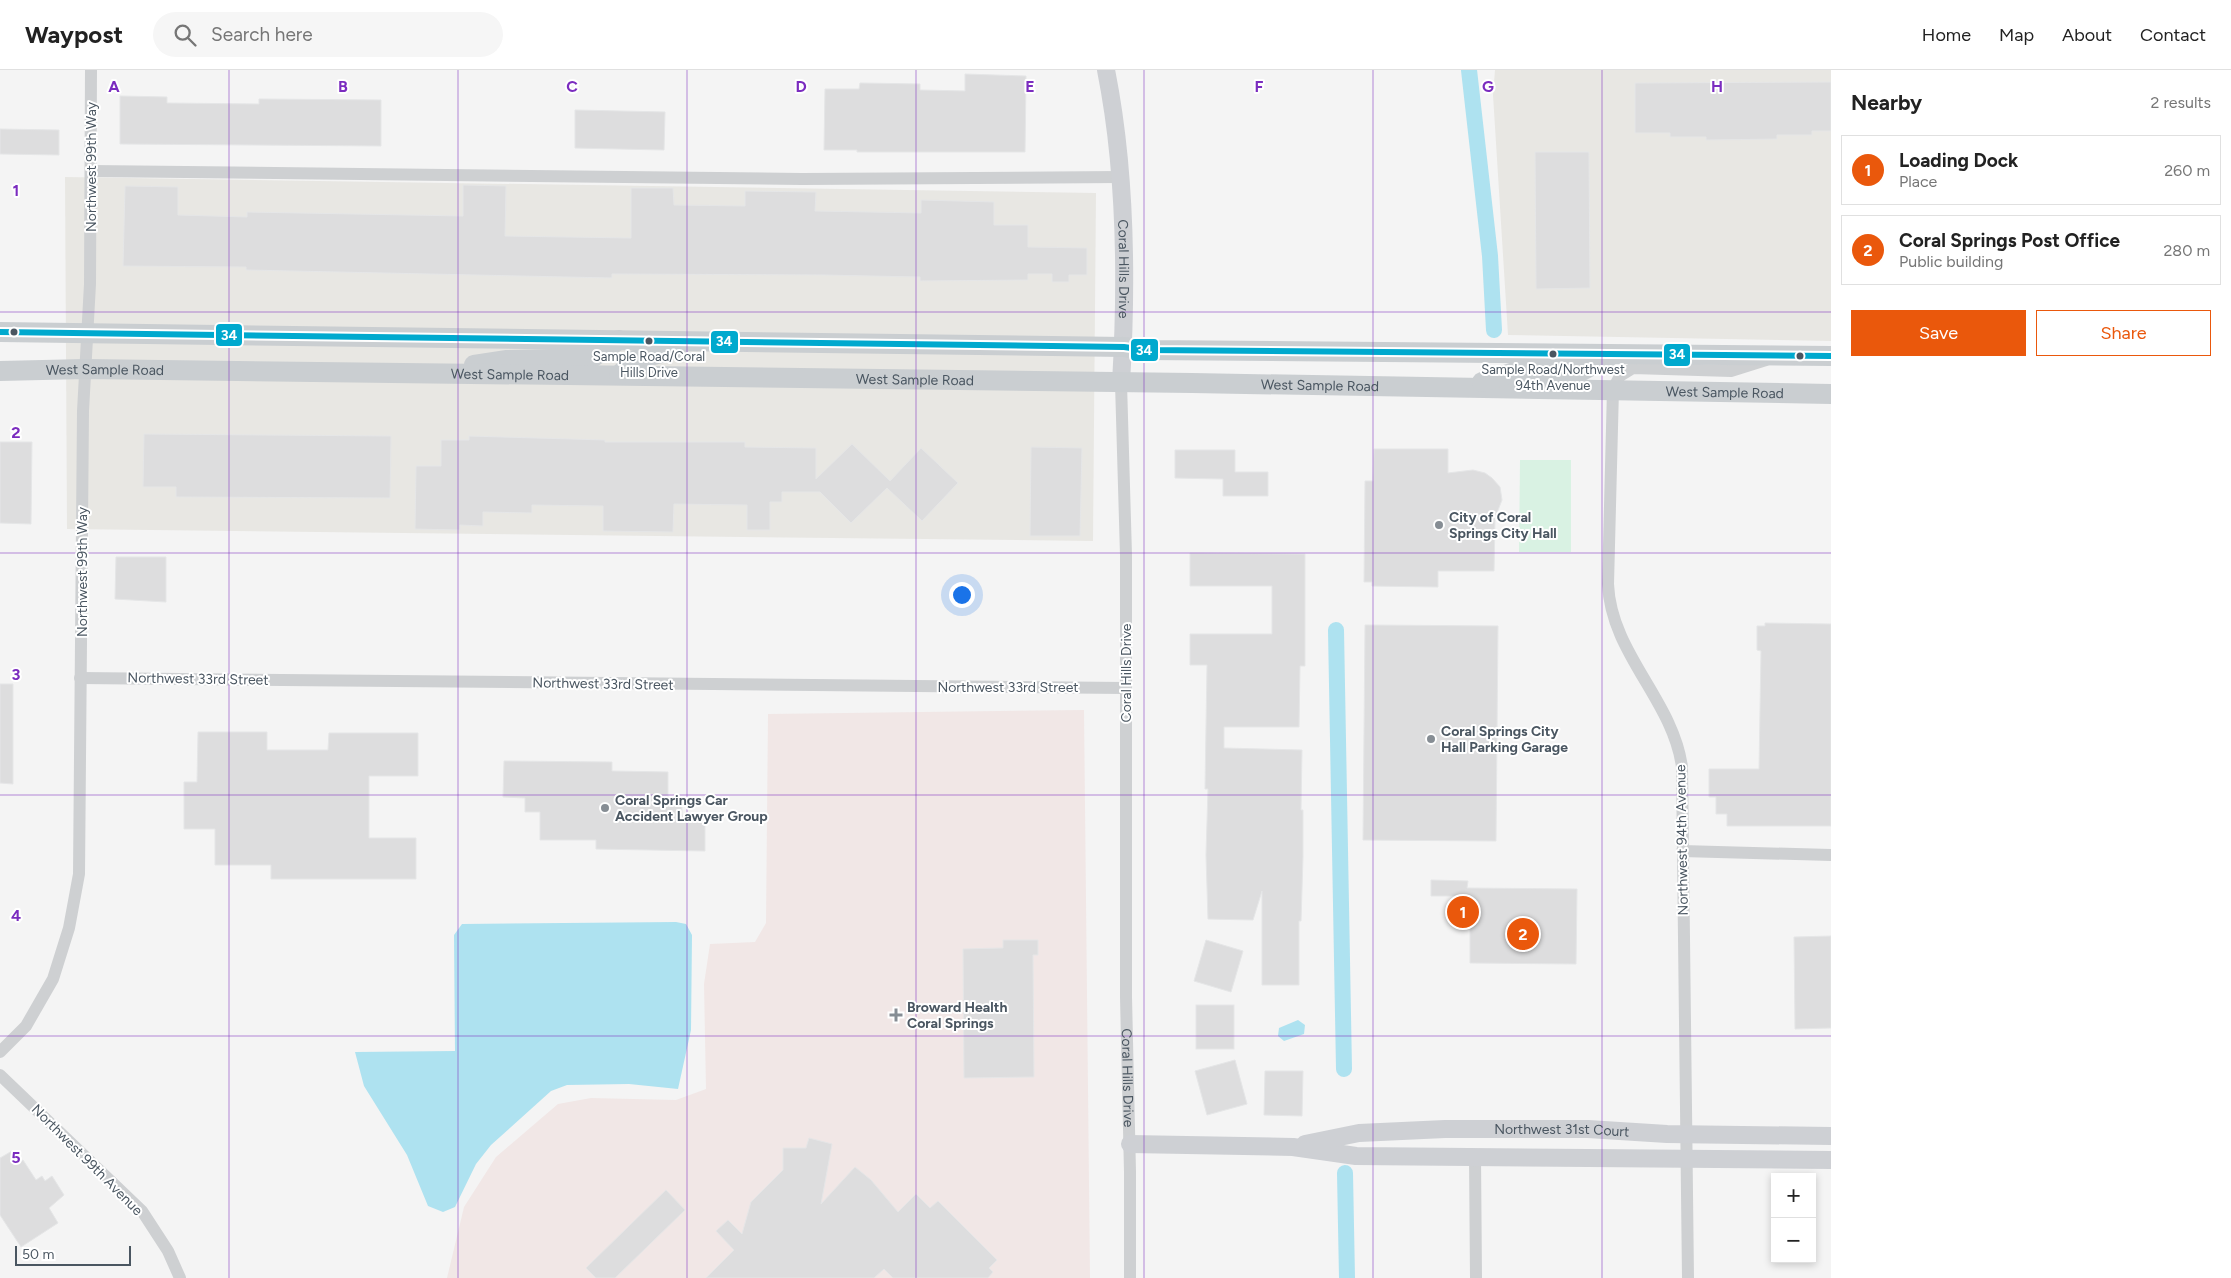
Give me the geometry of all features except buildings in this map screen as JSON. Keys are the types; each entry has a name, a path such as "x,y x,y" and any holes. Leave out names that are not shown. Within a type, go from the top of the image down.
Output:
{"main road":[{"path":"0,332 1124,347 1145,350 1831,356"},
{"path":"435,374 507,360 592,358 618,340"},
{"path":"619,375 635,360 706,342"},
{"path":"1466,387 1514,372 1582,372 1612,355"},
{"name":"West Sample Road","path":"0,371 85,369 619,375 1613,389 1831,394"}],"street":[{"name":"Northwest 99th Way","path":"0,1052 26,1026 53,979 69,928 79,874 83,411 88,332 91,70"},
{"name":"Coral Hills Drive","path":"1106,70 1113,106 1120,177 1125,302 1121,382 1126,555 1126,988 1130,1144 1130,1278"},
{"path":"91,171 802,180 1120,177"},
{"path":"1613,389 1620,376 1633,368 1731,371 1778,356"},
{"name":"Northwest 94th Avenue","path":"1613,389 1608,584 1610,611 1629,654 1674,736 1680,756 1688,1278"},
{"name":"Northwest 33rd Street","path":"80,678 1125,688"},
{"path":"1682,851 1831,855"},
{"name":"Northwest 99th Avenue","path":"0,1074 142,1211 168,1251 180,1278"},
{"name":"Northwest 31st Court","path":"1293,1147 1359,1133 1445,1129 1588,1129 1686,1134 1831,1136"},
{"name":"Northwest 31st Court","path":"1130,1144 1293,1147 1356,1156 1831,1160"},
{"path":"1475,1156 1476,1278"}],"shaded area":[{"path":"1495,70 1831,70 1831,341 1508,335 1493,95"},
{"path":"65,177 1096,193 1093,541 67,529"},
{"name":"Broward Health Coral Springs","path":"1084,710 1090,1278 447,1278 464,1207 496,1157 558,1104 591,1098 676,1100 706,1089 704,984 710,944 755,942 766,923 768,714"}],"green space":[{"path":"1520,460 1571,460 1571,552 1519,552"}],"water":[{"path":"676,922 686,924 692,935 691,1030 678,1089 629,1084 567,1085 551,1091 491,1145 476,1164 455,1207 443,1212 428,1206 407,1155 364,1086 355,1052 455,1051 454,935 462,924"},
{"path":"1298,1020 1305,1025 1304,1034 1284,1041 1278,1036 1279,1028"}],"waterway":[{"path":"1469,70 1490,256 1494,330"},
{"path":"1336,630 1344,1069"},
{"path":"1345,1173 1347,1278"}],"transit line":[{"name":"34","path":"0,332 1124,347 1145,350 1831,356"}],"place":[{"name":"Sample Road/Coral Hills Drive","path":"649,341"},
{"name":"Sample Road/Northwest 94th Avenue","path":"1553,354"},
{"name":"City of Coral Springs City Hall","path":"1439,525"},
{"name":"Coral Springs City Hall Parking Garage","path":"1431,739"},
{"name":"Coral Springs Car Accident Lawyer Group","path":"605,808"},
{"name":"Loading Dock","path":"1463,912"},
{"name":"Coral Springs Post Office","path":"1523,934"},
{"name":"Broward Health Coral Springs","path":"896,1015"}]}
